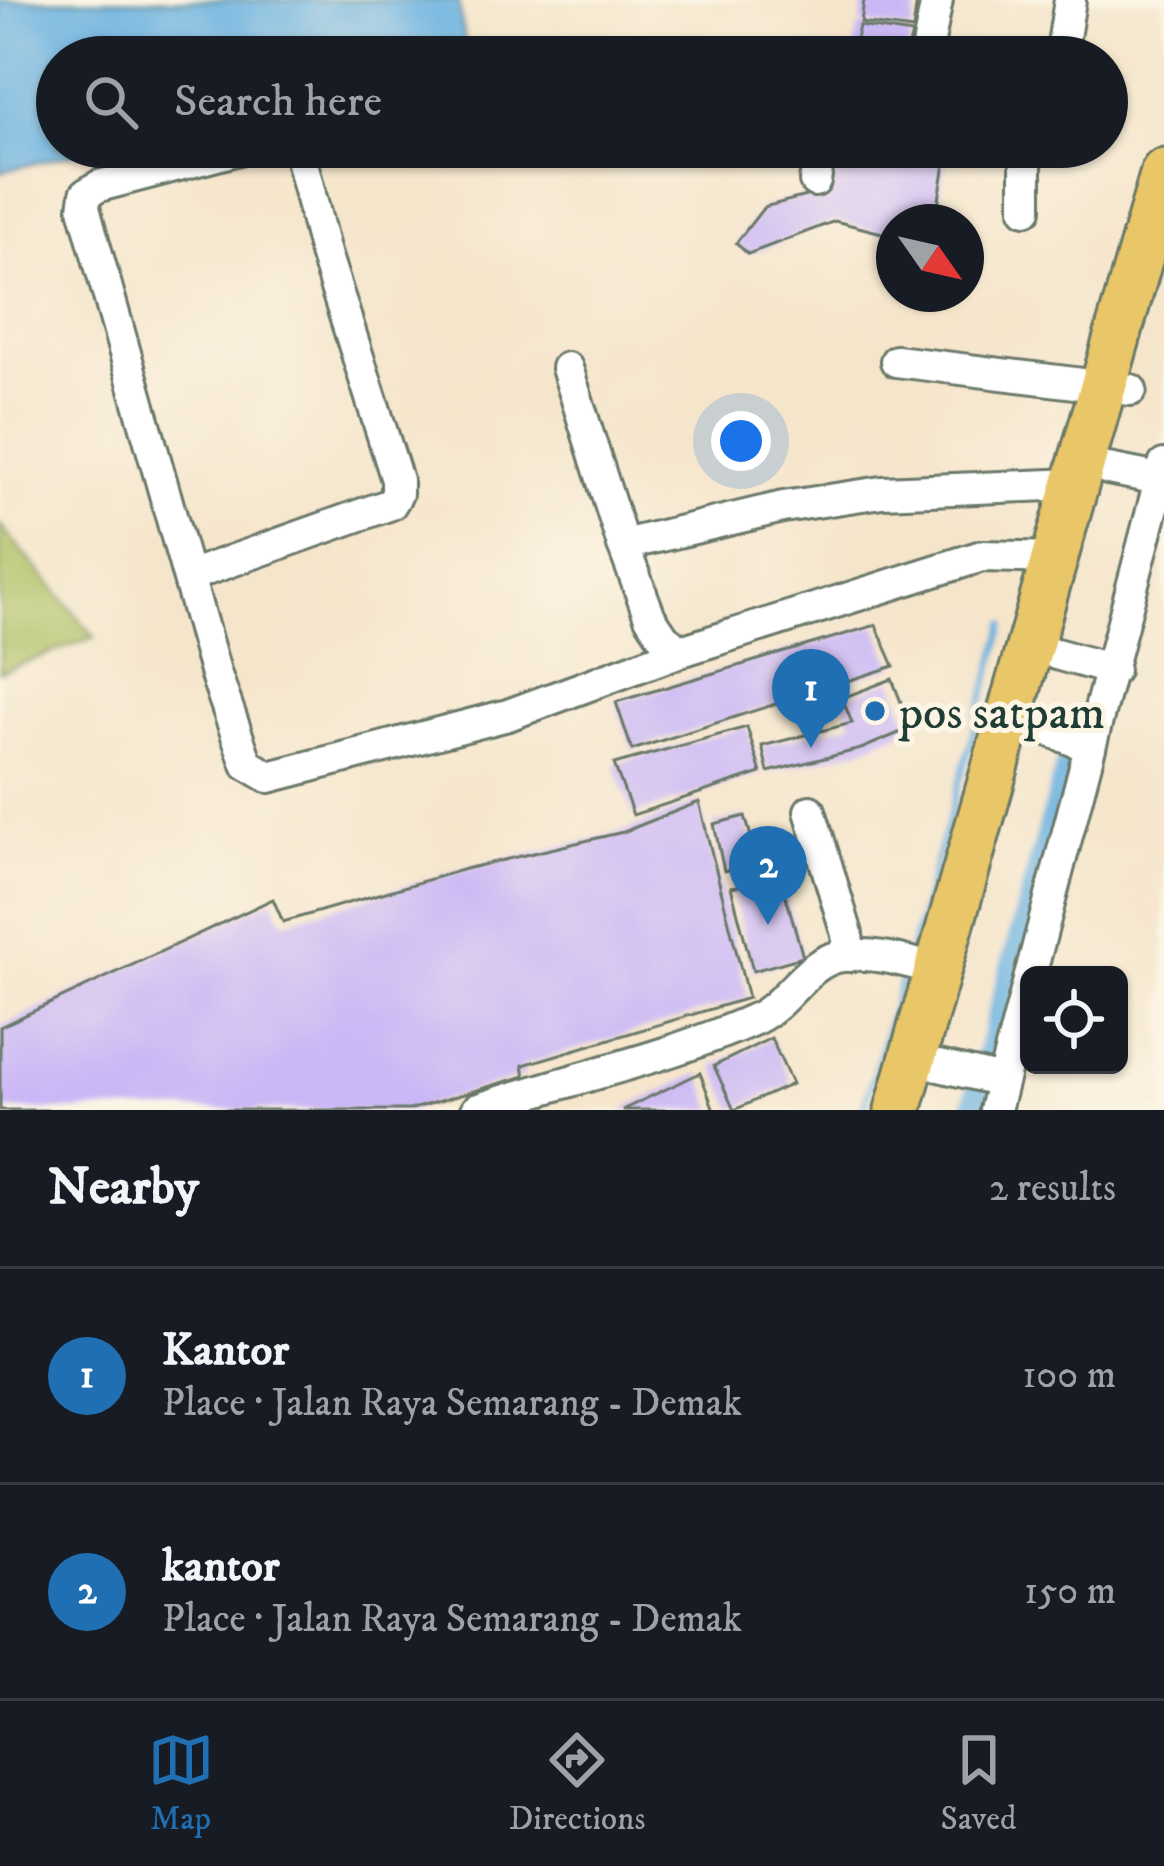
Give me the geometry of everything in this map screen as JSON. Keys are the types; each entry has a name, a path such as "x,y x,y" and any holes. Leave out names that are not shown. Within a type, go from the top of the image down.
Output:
{"highway":[{"path":"927,1110 946,1067 1061,655 1135,476 1117,388 1164,172"},
{"path":"1117,388 1164,274"},
{"path":"898,1110 927,967 1054,558 1135,476"}],"street":[{"path":"930,36 937,0"},
{"path":"1064,36 1070,0"},
{"path":"167,168 99,186 86,194 85,208 232,728 247,764 269,777 508,715 681,650 982,556 1054,558"},
{"path":"189,576 391,503 397,494 303,168"},
{"path":"815,181 817,168"},
{"path":"1026,209 1028,168"},
{"path":"896,362 1117,388"},
{"path":"567,368 650,617 664,638 681,650"},
{"path":"623,545 783,507 882,492 1135,476 1107,668 996,1089 946,1067"},
{"path":"1061,655 1107,668"},
{"path":"1040,727 1086,746"},
{"path":"810,811 856,956"},
{"path":"476,1110 656,1057 760,1016 831,958 856,956 927,967"}],"green space":[{"path":"0,525 95,637 0,672"}],"water":[{"path":"0,0 458,0 464,36 36,36 36,163 0,172"}],"building":[{"path":"864,0 917,0 913,30 861,23"},
{"path":"859,26 912,34 911,36 857,36"},
{"path":"825,168 944,168 938,204 876,204 876,231 835,221 748,254 736,243 764,207 821,192"},
{"path":"876,625 894,666 632,750 616,702"},
{"path":"892,679 911,728 861,749 768,772 762,746 852,723 842,698"},
{"path":"747,727 761,773 633,815 614,764"},
{"path":"699,802 748,998 523,1065 525,1076 409,1110 0,1110 0,1027 273,899 283,922 465,869 623,832"},
{"path":"745,816 759,864 724,871 714,824"},
{"path":"778,868 803,957 753,971 731,887 751,884 751,874"},
{"path":"771,1038 792,1084 734,1110 714,1066"},
{"path":"700,1073 714,1110 622,1110"}],"waterway":[{"path":"909,955 1005,624"},
{"path":"973,1110 1079,723"},
{"path":"863,1110 903,973"}],"place":[{"name":"pos satpam","path":"875,711"},
{"name":"Kantor","path":"811,748"},
{"name":"kantor","path":"768,925"}]}
